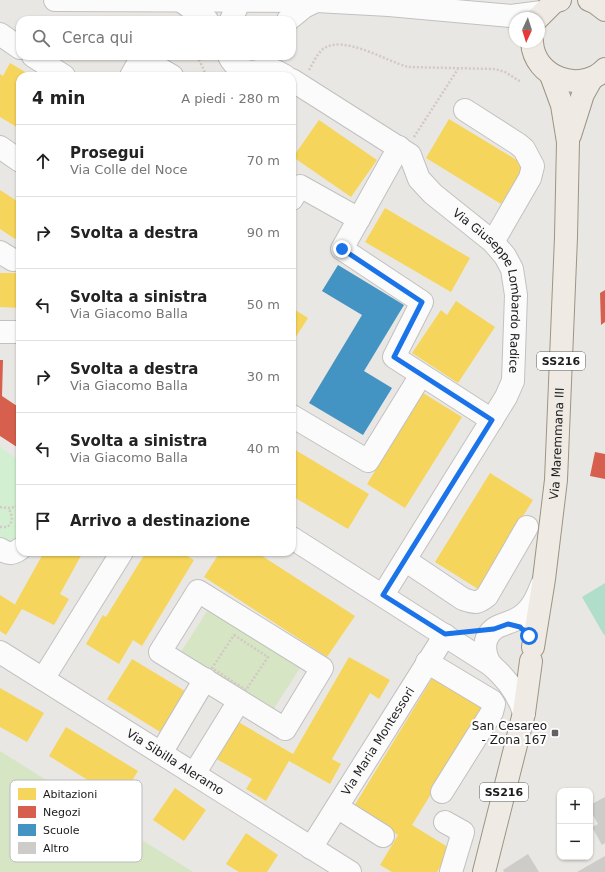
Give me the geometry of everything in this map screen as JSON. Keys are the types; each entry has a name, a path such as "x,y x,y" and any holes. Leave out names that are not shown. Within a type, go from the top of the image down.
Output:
{"main road":[{"path":"543,12 554,2 560,0"},
{"path":"589,0 605,10"},
{"name":"Via Maremmana III","path":"533,48 535,56 542,66 551,74 560,79 571,82 582,81 599,73"},
{"name":"Via Maremmana III","path":"568,142 579,104 599,73"},
{"name":"Via Maremmana III","path":"484,872 524,713 544,579 556,480 566,237 568,142 562,105 551,74"}],"street":[{"path":"55,0 316,1 389,5 509,16"},
{"path":"180,0 202,16"},
{"path":"233,16 240,0"},
{"path":"268,0 274,16"},
{"path":"293,16 304,6 316,1"},
{"path":"471,13 509,26"},
{"path":"0,34 16,45"},
{"path":"39,60 58,72"},
{"path":"133,72 140,60"},
{"path":"144,60 165,72"},
{"name":"Via Giuseppe Lombardo Radice","path":"230,64 244,70 256,72 270,64 279,72"},
{"name":"Via Giuseppe Lombardo Radice","path":"296,83 410,155 419,178 433,194 492,242 505,256 512,270 516,295 513,381 506,397 383,595"},
{"path":"465,110 518,144 524,149 533,166 530,178 492,242"},
{"path":"0,147 16,158"},
{"path":"402,150 342,249 422,302 394,357 492,420"},
{"path":"296,192 300,186 359,219"},
{"path":"0,332 16,332"},
{"path":"296,418 368,461 421,374"},
{"path":"405,560 464,599 473,603 480,602 488,596 527,527"},
{"path":"296,541 445,634 494,667 511,672 519,671 532,654 529,636 520,627 508,624 498,627 445,634"},
{"path":"0,549 8,554 16,552"},
{"path":"43,679 120,556"},
{"path":"524,713 520,699 486,656 485,646 488,636 498,627 521,617 532,605 544,579"},
{"path":"198,592 322,668 285,729 239,701 160,652 198,592"},
{"name":"Via Maria Montessori","path":"311,848 445,634"},
{"name":"Via Sibilla Aleramo","path":"0,652 350,872"},
{"path":"427,662 492,701 494,704 492,712 442,792"},
{"path":"161,753 205,679"},
{"path":"194,774 239,701"},
{"path":"337,807 383,836"},
{"path":"445,822 463,832 451,872"}],"path":[{"path":"296,76 329,46 337,44 350,45 395,64 408,67 495,69 505,72 521,82"},
{"path":"199,60 204,72"},
{"path":"402,150 458,68"},
{"path":"0,507 16,507"},
{"path":"0,527 7,527 11,523 12,519 9,508"},
{"path":"234,635 268,656 246,690 212,668 234,635"}],"green space":[{"path":"0,447 16,458 16,539 12,545 0,538"},
{"path":"605,583 605,635 604,635 582,597"},
{"path":"209,608 302,665 271,713 179,655"},
{"path":"0,751 46,780 10,780 10,862 142,862 142,840 193,872 0,872"}],"building: Abitazioni":[{"path":"10,63 25,72 16,72 16,127 0,117 0,74 3,76"},
{"path":"449,119 525,165 501,204 426,158"},
{"path":"319,120 377,160 351,197 296,159 296,153"},
{"path":"0,190 16,200 16,238 15,239 0,229"},
{"path":"385,208 470,258 451,292 365,242"},
{"path":"0,273 16,273 16,308 0,307"},
{"path":"456,301 495,327 458,383 412,353 441,310 447,315"},
{"path":"296,310 308,318 296,337"},
{"path":"423,393 462,417 405,508 367,484"},
{"path":"296,450 369,494 348,529 296,498"},
{"path":"490,473 533,500 478,589 435,562"},
{"path":"42,556 81,556 60,594 69,599 54,625 22,609 6,635 0,631 0,595 19,607 15,604"},
{"path":"144,556 187,556 194,560 142,646 133,640 119,664 86,644 103,615 106,617"},
{"path":"217,556 262,556 355,616 327,657 204,577"},
{"path":"349,657 390,680 379,699 370,693 332,759 341,764 330,784 289,761 266,801 246,789 252,779 213,757 235,720 293,754"},
{"path":"132,659 190,694 165,735 107,699"},
{"path":"433,677 484,707 412,825 451,849 437,872 392,872 380,865 398,835 353,808"},
{"path":"0,688 44,713 27,742 0,727"},
{"path":"66,727 138,771 132,780 88,780 49,756"},
{"path":"175,788 206,810 184,841 153,820"},
{"path":"246,833 278,855 267,872 239,872 226,864"}],"building: Negozi":[{"path":"605,290 605,322 601,325 600,293"},
{"path":"0,360 3,360 2,396 16,405 16,446 0,436"},
{"path":"595,452 605,454 605,479 590,476"}],"building: Scuole":[{"path":"338,265 404,305 364,371 392,388 363,435 309,403 362,315 322,291"}],"building: Altro":[{"path":"605,797 605,843 602,845 593,829 593,826 598,824 593,815 593,803"},
{"path":"528,854 539,872 504,872 503,870"},
{"path":"605,856 605,872 577,872"}],"place":[{"name":"San Cesareo - Zona 167","path":"555,733"}],"route":[{"path":"342,249 422,302 394,357 492,420 383,595 445,634 494,629 508,624 520,627 529,636"}]}
